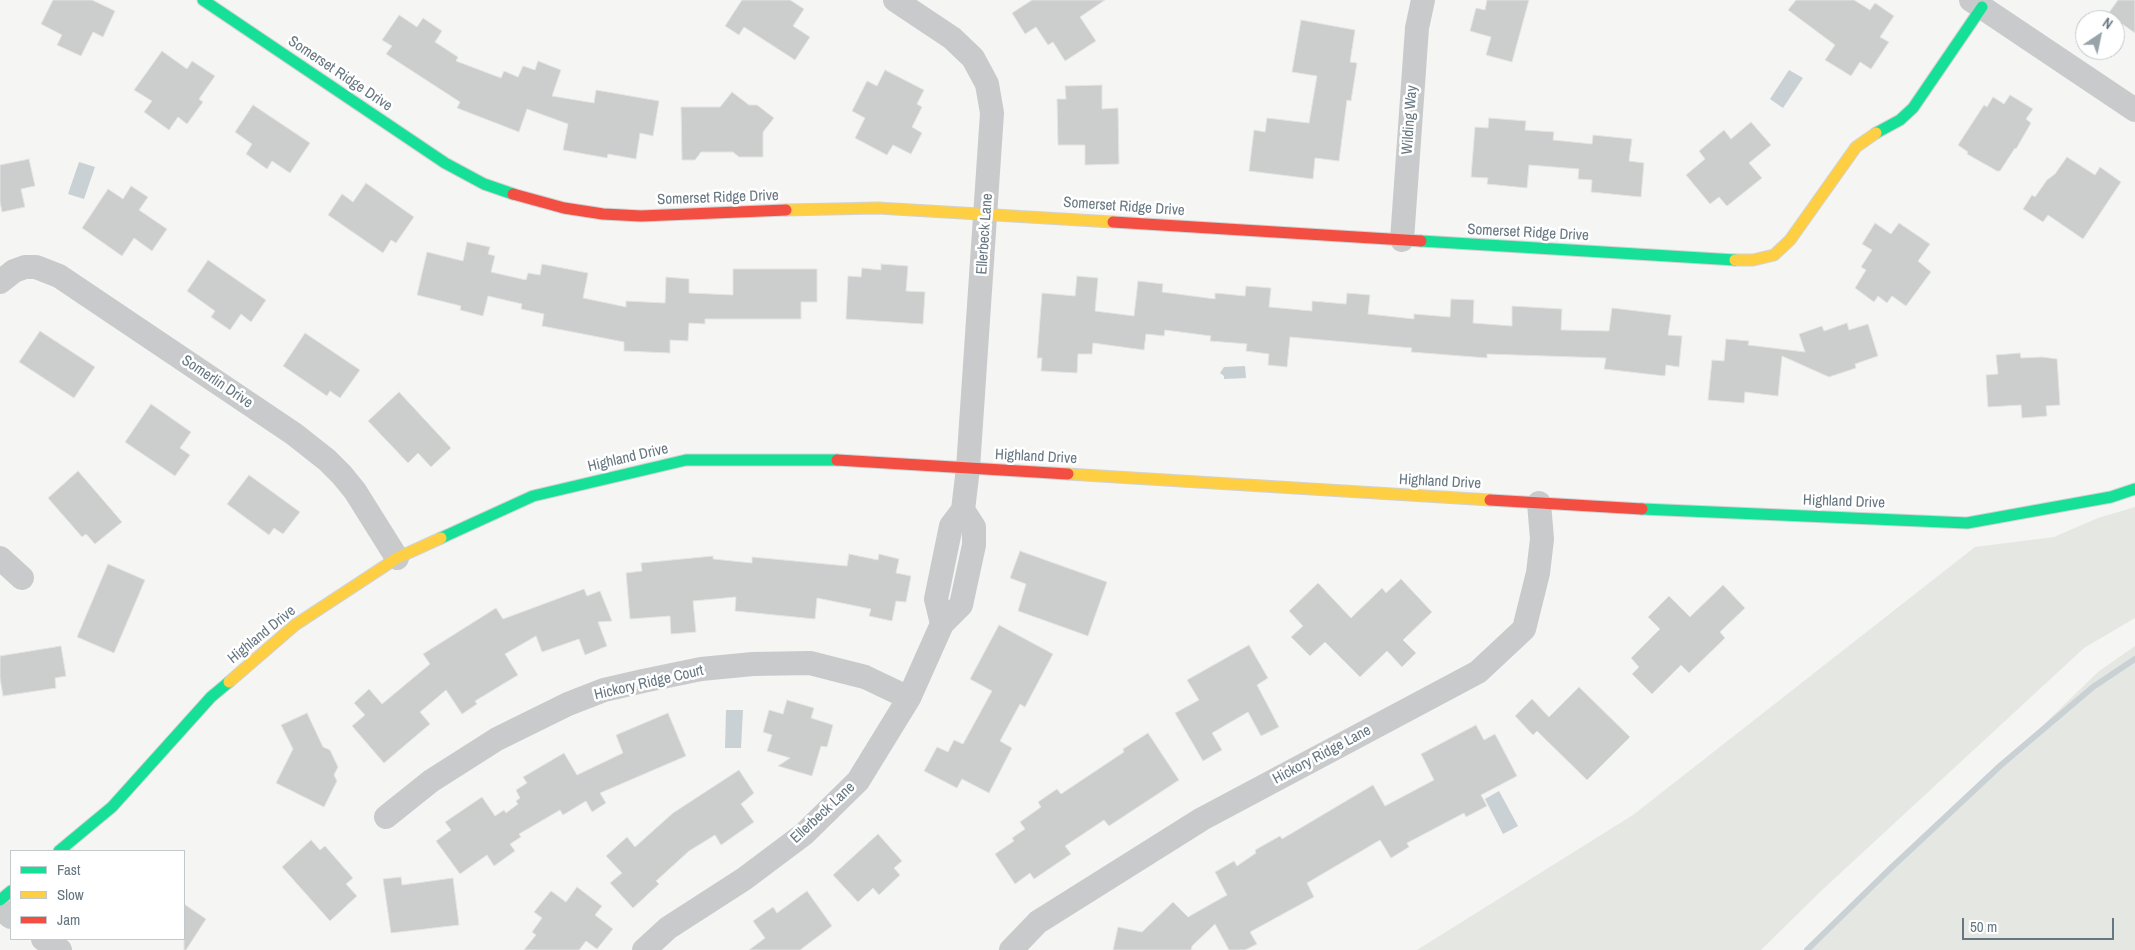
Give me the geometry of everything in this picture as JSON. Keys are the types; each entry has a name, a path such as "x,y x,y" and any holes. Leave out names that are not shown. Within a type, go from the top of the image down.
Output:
{"street":[{"name":"Somerset Ridge Drive","path":"203,0 445,163 484,184 526,199 594,213 641,216 858,208 986,214 1732,260 1753,260 1774,255 1790,240 1804,223 1856,147 1870,136 1900,120 1913,108 1977,4"},
{"name":"Ellerbeck Lane","path":"644,950 668,928 744,879 804,834 858,781 909,698 942,624 936,599 951,526 963,510 968,468 992,113 987,84 973,58 963,47 895,0"},
{"name":"Wilding Way","path":"1402,240 1415,48 1423,0"},
{"path":"1977,4 2135,110"},
{"name":"Somerlin Drive","path":"0,282 14,271 25,267 36,268 59,276 294,434 327,460 342,475 355,491 397,558"},
{"name":"Highland Drive","path":"60,850 112,807 211,697 296,625 397,558 534,496 686,460 828,459 1539,503 1967,523 2111,497 2135,488"},
{"name":"Hickory Ridge Lane","path":"1011,950 1038,922 1202,819 1478,672 1524,629 1538,573 1542,539 1539,503"},
{"path":"0,558 22,578"},
{"name":"Hickory Ridge Court","path":"386,817 431,781 497,739 568,704 604,690 643,681 701,669 753,664 810,663 865,678 909,698"},
{"path":"0,900 10,892"},
{"path":"45,940 60,950"}],"shaded area":[{"path":"1789,70 1803,78 1783,108 1770,99"},
{"path":"79,162 95,167 84,199 68,194"},
{"path":"1245,366 1246,378 1224,379 1224,376 1220,373 1224,367"},
{"path":"2135,507 2135,618 2084,648 1821,891 1761,950 1417,950 1633,815 1975,547 2054,537 2098,518"},
{"path":"2135,646 2135,950 1811,950 2098,672"},
{"path":"726,710 743,710 741,748 725,748"},
{"path":"1499,791 1518,826 1503,834 1485,799"}],"building":[{"path":"53,0 92,0 115,11 103,37 93,32 81,56 57,45 62,35 41,24"},
{"path":"742,0 790,0 804,9 793,26 810,37 795,60 744,27 739,35 725,26"},
{"path":"1032,0 1105,0 1080,17 1096,41 1065,61 1053,42 1048,45 1036,27 1025,34 1012,13"},
{"path":"1487,0 1529,0 1512,62 1486,55 1491,37 1470,31 1476,8 1485,10"},
{"path":"1796,0 1854,0 1870,10 1875,3 1894,16 1880,37 1889,42 1871,69 1860,62 1851,76 1825,60 1835,45 1788,10"},
{"path":"2118,0 2135,0 2135,33 2125,26 2125,10 2111,10"},
{"path":"399,15 417,27 423,18 442,31 435,42 458,57 456,61 501,78 504,71 518,77 523,66 535,70 538,61 561,70 552,96 594,103 596,90 659,101 653,136 640,133 636,159 608,154 607,158 563,150 568,124 527,109 519,132 457,108 460,102 386,54 392,46 382,40"},
{"path":"1301,20 1355,30 1350,62 1357,63 1351,101 1347,100 1339,161 1315,158 1313,179 1249,171 1254,130 1265,132 1267,118 1309,123 1317,76 1292,72"},
{"path":"162,51 187,69 192,61 215,76 199,99 203,102 187,124 178,117 169,130 144,112 152,101 134,90"},
{"path":"885,70 924,90 917,104 922,107 912,127 922,133 911,154 893,145 887,155 855,138 865,118 852,111 867,81 877,86"},
{"path":"1102,85 1102,109 1118,108 1119,164 1085,165 1085,145 1058,145 1057,99 1066,99 1065,86"},
{"path":"732,92 749,105 757,105 774,118 763,132 763,157 739,157 733,152 701,152 695,160 682,160 681,107 720,107"},
{"path":"2010,95 2033,109 2026,119 2031,123 2016,149 2000,171 1997,171 1967,154 1968,152 1958,145 1984,105 1987,107 1993,97 2004,104"},
{"path":"253,105 310,143 290,173 272,161 267,169 246,154 252,144 235,132"},
{"path":"1489,118 1526,121 1525,130 1554,132 1553,140 1592,144 1593,135 1632,139 1629,161 1644,163 1641,197 1591,192 1592,180 1578,179 1579,169 1529,165 1527,188 1487,184 1488,178 1471,177 1475,127 1488,128"},
{"path":"1751,122 1771,145 1749,163 1762,178 1727,206 1719,197 1710,204 1686,175 1705,159 1699,151 1724,130 1731,139"},
{"path":"2067,157 2095,175 2100,167 2121,182 2083,239 2048,215 2043,222 2023,209 2032,195 2035,197"},
{"path":"29,159 35,186 21,189 25,207 2,212 0,202 0,165"},
{"path":"366,183 414,217 396,243 391,240 383,253 328,215 342,194 353,202"},
{"path":"131,186 148,197 139,210 167,229 152,251 134,238 122,256 82,228 108,189 123,199"},
{"path":"1875,223 1891,234 1899,223 1930,244 1918,261 1931,272 1906,306 1892,296 1887,303 1878,296 1874,302 1855,288 1866,270 1861,267 1872,250 1862,244"},
{"path":"467,242 490,247 488,254 495,256 491,272 526,280 528,273 540,275 542,264 588,273 583,298 626,307 626,301 665,303 666,277 689,279 689,293 733,295 733,269 817,269 817,302 801,302 801,319 705,319 705,324 689,323 688,341 670,340 670,353 624,351 624,342 542,326 544,314 521,309 522,304 488,296 483,316 460,310 461,306 417,295 427,252 463,261"},
{"path":"208,260 266,300 251,322 241,314 230,330 211,317 215,311 187,291"},
{"path":"881,264 908,266 906,291 925,292 923,324 846,319 848,276 861,277 862,268 881,270"},
{"path":"1077,276 1098,278 1095,311 1134,316 1138,281 1163,284 1162,292 1215,299 1215,293 1245,296 1246,286 1271,288 1269,307 1312,311 1312,301 1346,304 1347,293 1370,295 1368,314 1414,319 1414,314 1450,317 1451,299 1474,300 1473,323 1512,326 1512,306 1562,309 1561,330 1609,331 1612,308 1671,315 1668,335 1682,336 1679,367 1666,365 1665,376 1604,369 1606,358 1487,354 1487,358 1411,352 1412,348 1290,337 1287,367 1268,365 1269,354 1246,351 1247,344 1210,341 1211,336 1165,330 1164,336 1146,334 1144,350 1093,343 1092,354 1078,354 1077,373 1041,371 1042,358 1037,358 1042,293 1075,296"},
{"path":"1847,323 1849,330 1868,324 1878,356 1855,364 1856,368 1829,377 1782,356 1778,396 1745,392 1744,403 1708,400 1712,360 1724,361 1726,339 1749,341 1748,345 1805,352 1799,334 1822,326 1824,331"},
{"path":"40,331 95,367 74,398 19,362"},
{"path":"305,333 360,370 340,398 330,391 327,396 283,366"},
{"path":"2020,353 2021,358 2042,357 2057,359 2060,405 2046,406 2047,416 2022,418 2021,405 1988,407 1986,375 1998,374 1996,355"},
{"path":"399,392 451,448 431,467 418,453 408,463 368,421"},
{"path":"151,404 191,432 180,448 190,455 175,476 125,442"},
{"path":"78,471 122,522 95,544 86,534 82,537 48,498"},
{"path":"249,475 300,512 283,534 274,528 269,535 227,504"},
{"path":"1020,551 1107,582 1088,636 1018,611 1026,584 1010,578"},
{"path":"849,554 878,560 879,554 899,559 896,573 911,576 906,602 896,601 892,621 869,616 871,609 817,598 815,619 735,611 736,597 693,601 696,632 671,634 670,616 630,619 626,573 642,571 641,563 713,556 713,559 752,563 752,557 847,566"},
{"path":"108,564 145,580 114,653 77,637"},
{"path":"1401,579 1432,612 1403,640 1416,653 1402,667 1387,651 1360,677 1325,642 1310,656 1291,637 1303,626 1289,611 1318,583 1351,618 1382,588 1386,593"},
{"path":"1723,585 1745,608 1720,632 1725,638 1689,673 1681,665 1652,694 1632,674 1639,667 1631,658 1660,629 1648,617 1669,596 1690,617"},
{"path":"584,589 587,596 600,591 612,621 598,622 607,646 585,655 579,639 542,652 536,636 505,654 518,675 475,701 477,704 462,714 446,690 420,712 430,724 384,763 352,726 365,715 354,703 369,689 382,704 430,664 423,654 496,608 503,619"},
{"path":"999,625 1053,654 1025,707 1020,704 1000,741 1012,748 989,793 962,779 957,788 924,771 937,747 948,752 954,740 963,744 992,691 970,679"},
{"path":"1249,645 1268,678 1257,685 1279,727 1261,736 1248,712 1212,733 1222,750 1203,761 1175,713 1199,700 1187,680"},
{"path":"61,646 66,676 55,678 56,688 3,696 0,678 0,656"},
{"path":"1579,687 1630,737 1587,780 1537,731 1533,735 1515,716 1532,699 1549,717"},
{"path":"787,700 814,708 811,718 833,725 827,747 821,746 812,776 778,766 790,758 767,751 772,735 763,732 769,710 783,714"},
{"path":"307,713 323,747 330,750 338,767 334,775 337,781 324,807 276,783 293,749 281,725"},
{"path":"668,713 686,756 600,793 606,803 592,812 586,801 563,815 560,810 519,834 521,837 510,844 515,851 494,866 487,855 460,874 436,841 451,830 445,822 482,797 495,816 504,810 506,813 518,804 516,801 520,798 516,790 527,783 523,777 564,753 577,775 623,753 616,735"},
{"path":"1476,725 1484,740 1495,734 1517,776 1481,795 1487,806 1466,817 1464,813 1407,843 1409,847 1391,858 1380,840 1307,883 1314,897 1250,932 1257,944 1245,950 1229,950 1215,924 1192,946 1191,950 1113,950 1118,927 1142,932 1173,902 1188,917 1227,895 1215,872 1234,861 1237,866 1256,853 1255,850 1280,836 1282,839 1373,785 1385,806 1434,780 1421,754"},
{"path":"1148,733 1179,780 1109,826 1104,820 1065,846 1071,854 1034,879 1030,873 1015,884 995,854 1014,841 1012,838 1025,829 1020,822 1041,807 1038,802 1057,789 1061,794 1124,752 1123,749"},
{"path":"739,770 754,793 741,804 754,822 721,845 715,835 689,851 656,881 659,884 633,908 610,883 622,873 606,856 627,837 635,847 673,813"},
{"path":"878,834 902,861 894,868 900,875 879,895 873,888 858,902 833,875"},
{"path":"311,840 320,850 325,846 353,878 346,884 357,896 330,921 282,867"},
{"path":"401,877 402,885 453,878 459,925 391,933 383,879"},
{"path":"577,887 602,906 595,915 613,929 597,949 586,941 579,950 524,950 536,935 532,932 542,918 534,912 551,891 566,902"},
{"path":"807,891 832,926 800,950 749,950 765,938 753,921 773,907 777,913"},
{"path":"185,905 206,919 186,950 184,950"}],"waterway":[{"path":"1807,950 2001,765 2093,687 2135,659"}],"traffic: fast":[{"path":"203,0 445,163 484,184 513,194"},
{"path":"1876,133 1900,120 1913,108 1982,7"},
{"path":"1421,241 1735,260"},
{"path":"441,538 533,496 686,460 837,460"},
{"path":"1642,509 1967,523 2111,497 2135,489"},
{"path":"60,850 112,807 211,697 229,682"},
{"path":"0,900 10,892"}],"traffic: slow":[{"path":"1735,260 1753,260 1774,255 1790,240 1856,147 1876,133"},
{"path":"786,210 878,208 1113,222"},
{"path":"1068,474 1490,500"},
{"path":"229,682 295,625 397,558 441,538"}],"traffic: jam":[{"path":"513,194 564,208 603,214 641,216 786,210"},
{"path":"1113,222 1421,241"},
{"path":"837,460 1068,474"},
{"path":"1490,500 1642,509"}]}
